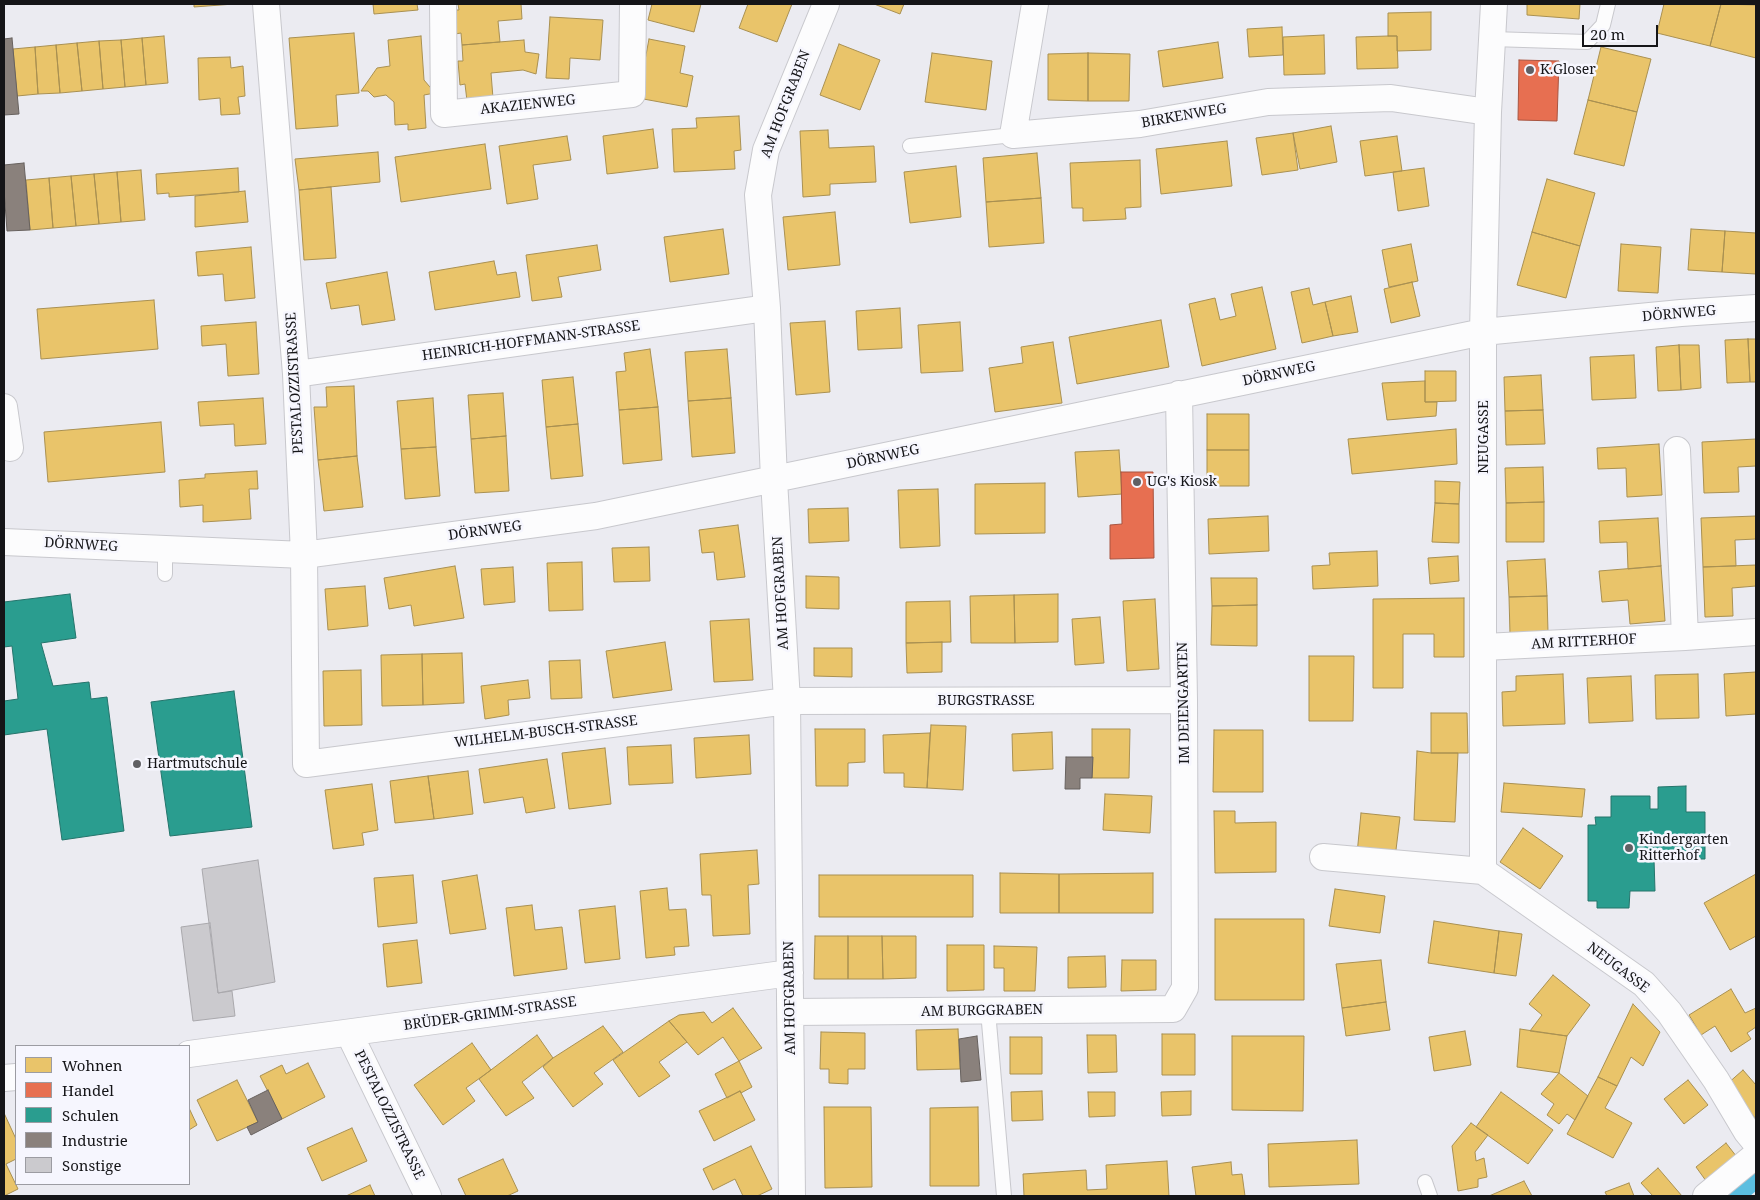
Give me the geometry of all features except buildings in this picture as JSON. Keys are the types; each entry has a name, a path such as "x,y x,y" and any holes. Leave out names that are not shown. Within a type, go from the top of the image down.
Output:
{"street":[{"name":"PESTALOZZISTRASSE","path":"266,4 296,374 304,555 306,764"},
{"name":"AKAZIENWEG","path":"443,4 444,114 632,94 634,4"},
{"name":"AM HOFGRABEN","path":"792,1196 787,701 774,480 767,308 758,195 766,150 826,4"},
{"path":"1013,135 1036,4"},
{"name":"NEUGASSE","path":"1494,4 1488,112 1483,332 1483,871 1644,984 1669,1012 1716,1080 1747,1132 1756,1143"},
{"name":"BIRKENWEG","path":"1013,135 1140,124 1268,102 1391,98 1488,112"},
{"name":"HEINRICH-HOFFMANN-STRASSE","path":"296,374 767,308"},
{"name":"DÖRNWEG","path":"4,542 165,562 304,555 596,516 1483,332 1681,313 1756,308"},
{"name":"IM DEIENGARTEN","path":"1173,1009 1185,988 1184,700 1179,394"},
{"path":"4,408 10,448"},
{"path":"1677,450 1684,637"},
{"name":"AM RITTERHOF","path":"1484,647 1756,632"},
{"name":"BURGSTRASSE","path":"787,701 1184,700"},
{"name":"WILHELM-BUSCH-STRASSE","path":"306,764 787,701"},
{"path":"1323,857 1483,871"},
{"name":"BRÜDER-GRIMM-STRASSE","path":"190,1054 790,973"},
{"name":"AM BURGGRABEN","path":"791,1012 1173,1009"},
{"name":"PESTALOZZISTRASSE","path":"349,1033 428,1196"},
{"path":"1706,1196 1756,1155"}],"lane":[{"path":"1492,39 1587,42 1603,25 1608,4"},
{"path":"910,146 1013,135"},
{"path":"988,1011 1004,1196"},
{"path":"1425,1182 1430,1196"}],"water":[{"path":"1756,1170 1756,1191 1750,1196 1723,1196"}],"place":[{"name":"K.Gloser","path":"1530,70"},
{"name":"UG's Kiosk","path":"1137,482"},
{"name":"Hartmutschule","path":"137,764"},
{"name":"Kindergarten Ritterhof","path":"1629,848"}]}
